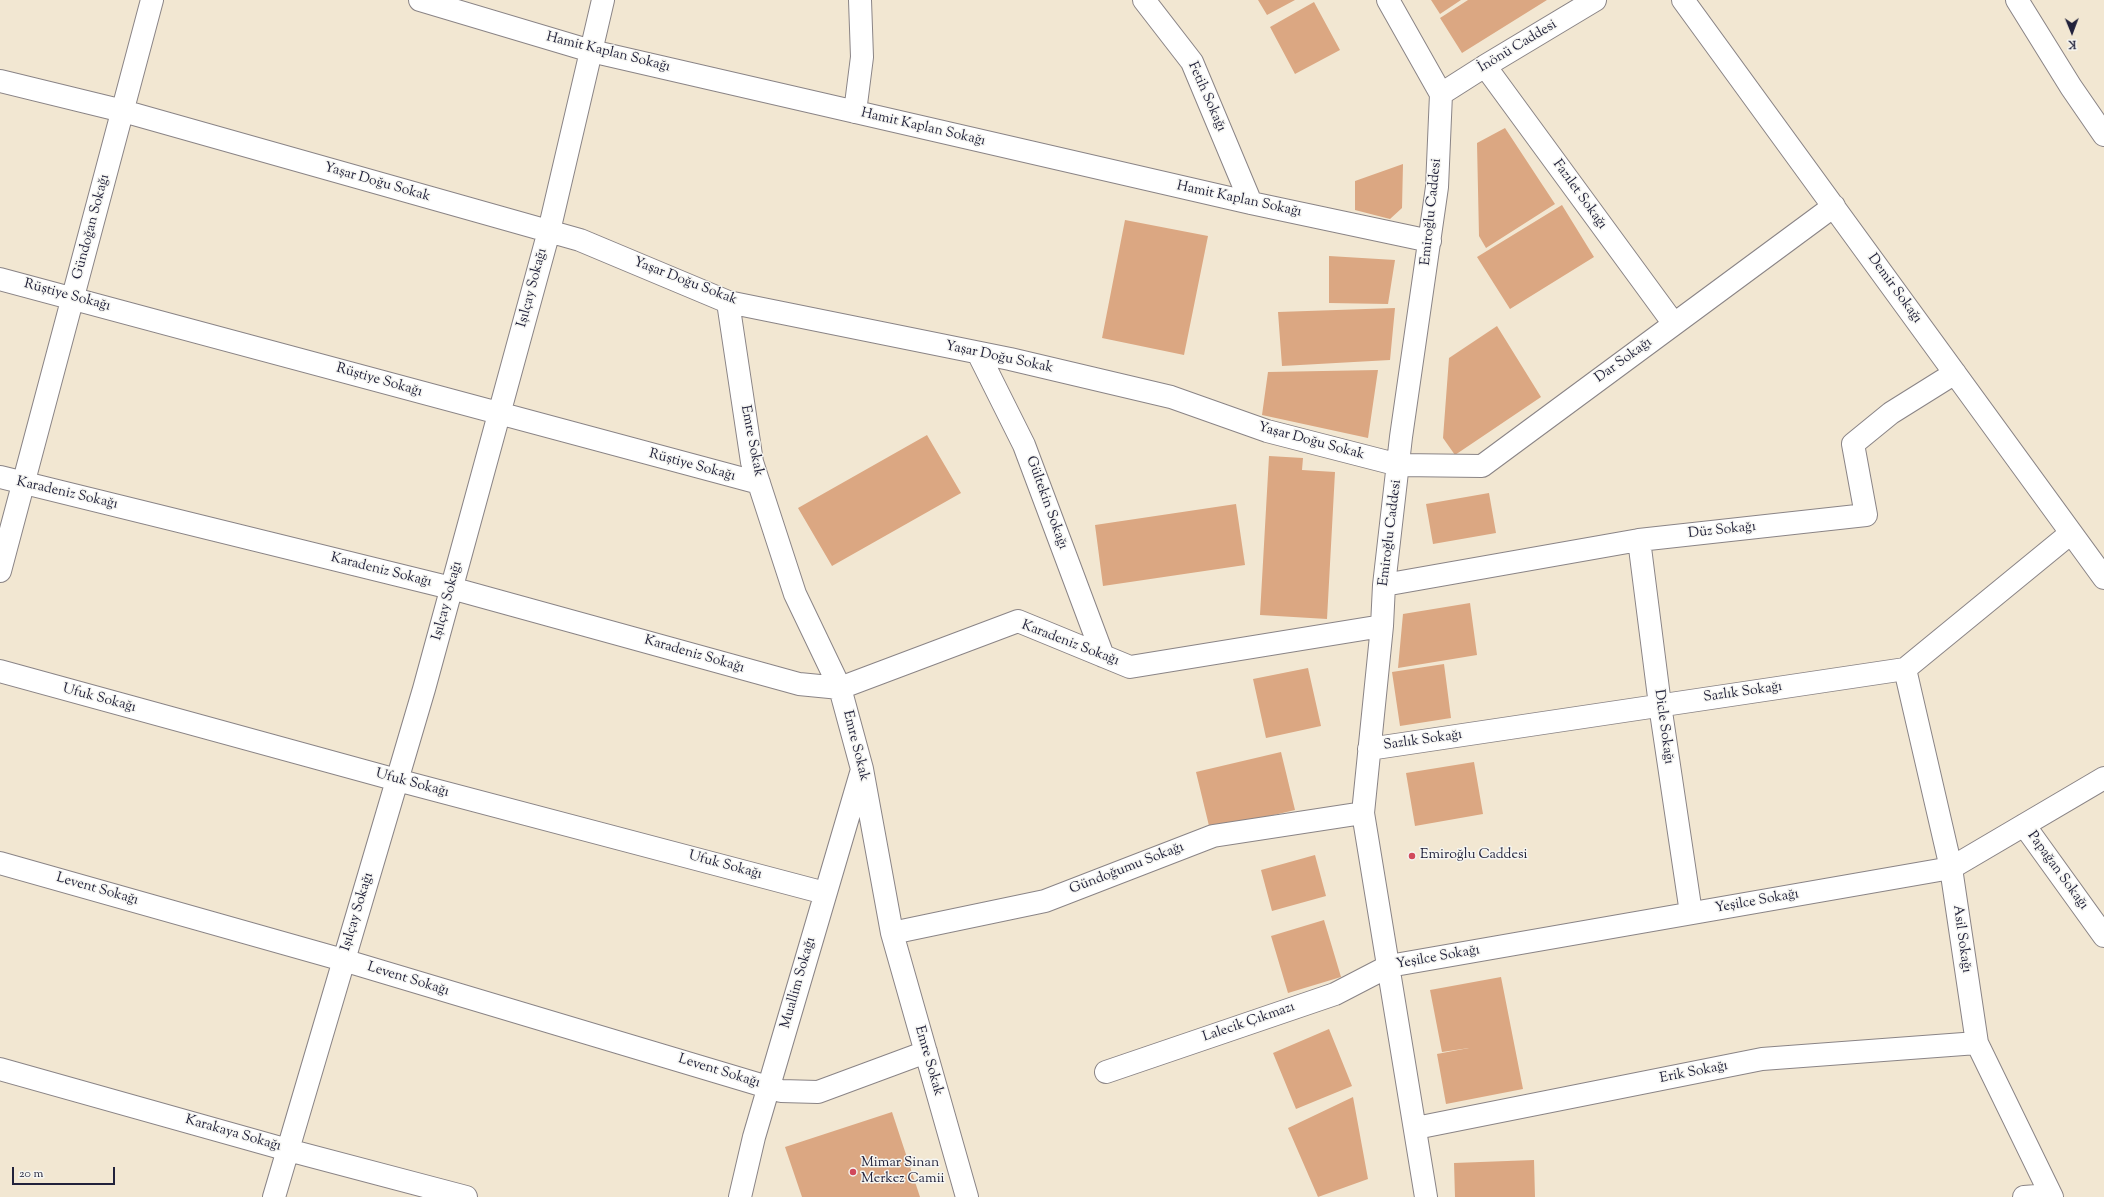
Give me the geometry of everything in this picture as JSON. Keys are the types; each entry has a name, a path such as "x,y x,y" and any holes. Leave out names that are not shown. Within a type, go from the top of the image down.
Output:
{"street":[{"name":"Gündoğan Sokağı","path":"0,571 152,0"},
{"name":"Hamit Kaplan Sokağı","path":"420,0 591,51 1251,203 1430,241"},
{"name":"Işılçay Sokağı","path":"274,1197 397,780 451,588 548,231 603,0"},
{"path":"855,112 862,57 860,0"},
{"name":"Fetih Sokağı","path":"1144,0 1192,62 1251,203"},
{"path":"1388,0 1441,94"},
{"name":"İnönü Caddesi","path":"1441,94 1595,0"},
{"name":"Demir Sokağı","path":"1683,0 2104,578"},
{"path":"2017,0 2071,88 2104,135"},
{"name":"Fazılet Sokağı","path":"1485,66 1674,324"},
{"name":"Yaşar Doğu Sokak","path":"0,81 123,111 580,240 728,302 978,354 1010,359 1171,397 1267,431 1399,465"},
{"name":"Emiroğlu Caddesi","path":"1426,1197 1389,966 1362,813 1382,626 1384,585 1437,187 1441,94"},
{"name":"Dar Sokağı","path":"1399,465 1482,466 1834,206"},
{"name":"Rüştiye Sokağı","path":"0,279 759,483"},
{"name":"Emre Sokak","path":"728,302 752,462 795,594 840,688 862,770 892,933 967,1197"},
{"name":"Gültekin Sokağı","path":"978,354 1024,445 1103,656"},
{"name":"Düz Sokağı","path":"1384,585 1639,540 1866,515 1853,444 1891,413 1955,373"},
{"name":"Karadeniz Sokağı","path":"0,477 23,484 451,588 798,684 840,688 1018,621 1130,667 1382,626"},
{"path":"1905,669 2071,533"},
{"name":"Dicle Sokağı","path":"1639,540 1660,705 1691,914"},
{"name":"Sazlık Sokağı","path":"1369,749 1905,669"},
{"name":"Asil Sokağı","path":"1905,669 1951,868 1977,1043 2051,1196"},
{"name":"Ufuk Sokağı","path":"0,672 397,780 825,893"},
{"name":"Muallim Sokağı","path":"740,1197 754,1137 770,1087 825,893 862,770"},
{"name":"Yeşilce Sokağı","path":"1389,966 1951,868 2104,778"},
{"name":"Gündoğumu Sokağı","path":"892,933 1045,901 1213,836 1362,813"},
{"name":"Papağan Sokağı","path":"2024,825 2104,936"},
{"name":"Levent Sokağı","path":"0,863 343,960 770,1087 794,1092 818,1092 926,1052"},
{"name":"Lalecik Çıkmazı","path":"1106,1072 1334,994 1389,966"},
{"name":"Erik Sokağı","path":"1416,1128 1762,1059 1977,1043"},
{"name":"Karakaya Sokağı","path":"0,1069 288,1150 466,1197"},
{"path":"2024,1197 2051,1196"}],"building":[{"path":"1258,0 1295,0 1267,15"},
{"path":"1431,0 1461,0 1440,14"},
{"path":"1468,0 1547,0 1462,53 1440,18"},
{"path":"1314,2 1340,50 1295,74 1270,27"},
{"path":"1505,128 1555,204 1486,248 1479,236 1477,143"},
{"path":"1403,164 1402,208 1390,219 1355,210 1355,181"},
{"path":"1562,205 1594,257 1510,309 1477,257"},
{"path":"1125,220 1208,236 1184,355 1102,338"},
{"path":"1329,256 1395,260 1388,304 1329,303"},
{"path":"1395,308 1390,360 1282,366 1278,312"},
{"path":"1497,326 1541,397 1455,455 1443,438 1449,358"},
{"path":"1378,370 1368,438 1262,415 1268,372"},
{"path":"927,435 961,493 832,566 798,508"},
{"path":"1269,456 1303,458 1302,470 1335,472 1327,619 1260,615"},
{"path":"1489,493 1496,533 1433,544 1426,504"},
{"path":"1236,504 1245,565 1103,586 1095,525"},
{"path":"1470,603 1477,655 1398,668 1403,614"},
{"path":"1444,664 1451,718 1400,726 1392,672"},
{"path":"1308,668 1321,726 1266,738 1253,679"},
{"path":"1281,752 1295,810 1210,830 1196,772"},
{"path":"1474,762 1483,814 1415,826 1406,773"},
{"path":"1315,855 1326,896 1272,911 1261,870"},
{"path":"1324,920 1341,977 1288,993 1271,936"},
{"path":"1501,977 1523,1089 1446,1104 1437,1054 1469,1048 1442,1052 1430,990"},
{"path":"1329,1029 1352,1086 1296,1109 1273,1053"},
{"path":"1353,1097 1368,1179 1318,1197 1288,1128"},
{"name":"Mimar Sinan Merkez Camii","path":"892,1112 920,1197 802,1197 785,1147"},
{"path":"1534,1160 1535,1197 1455,1197 1454,1163"}],"place":[{"name":"Emiroğlu Caddesi","path":"1412,856"},
{"name":"Mimar Sinan Merkez Camii","path":"853,1172"}]}
